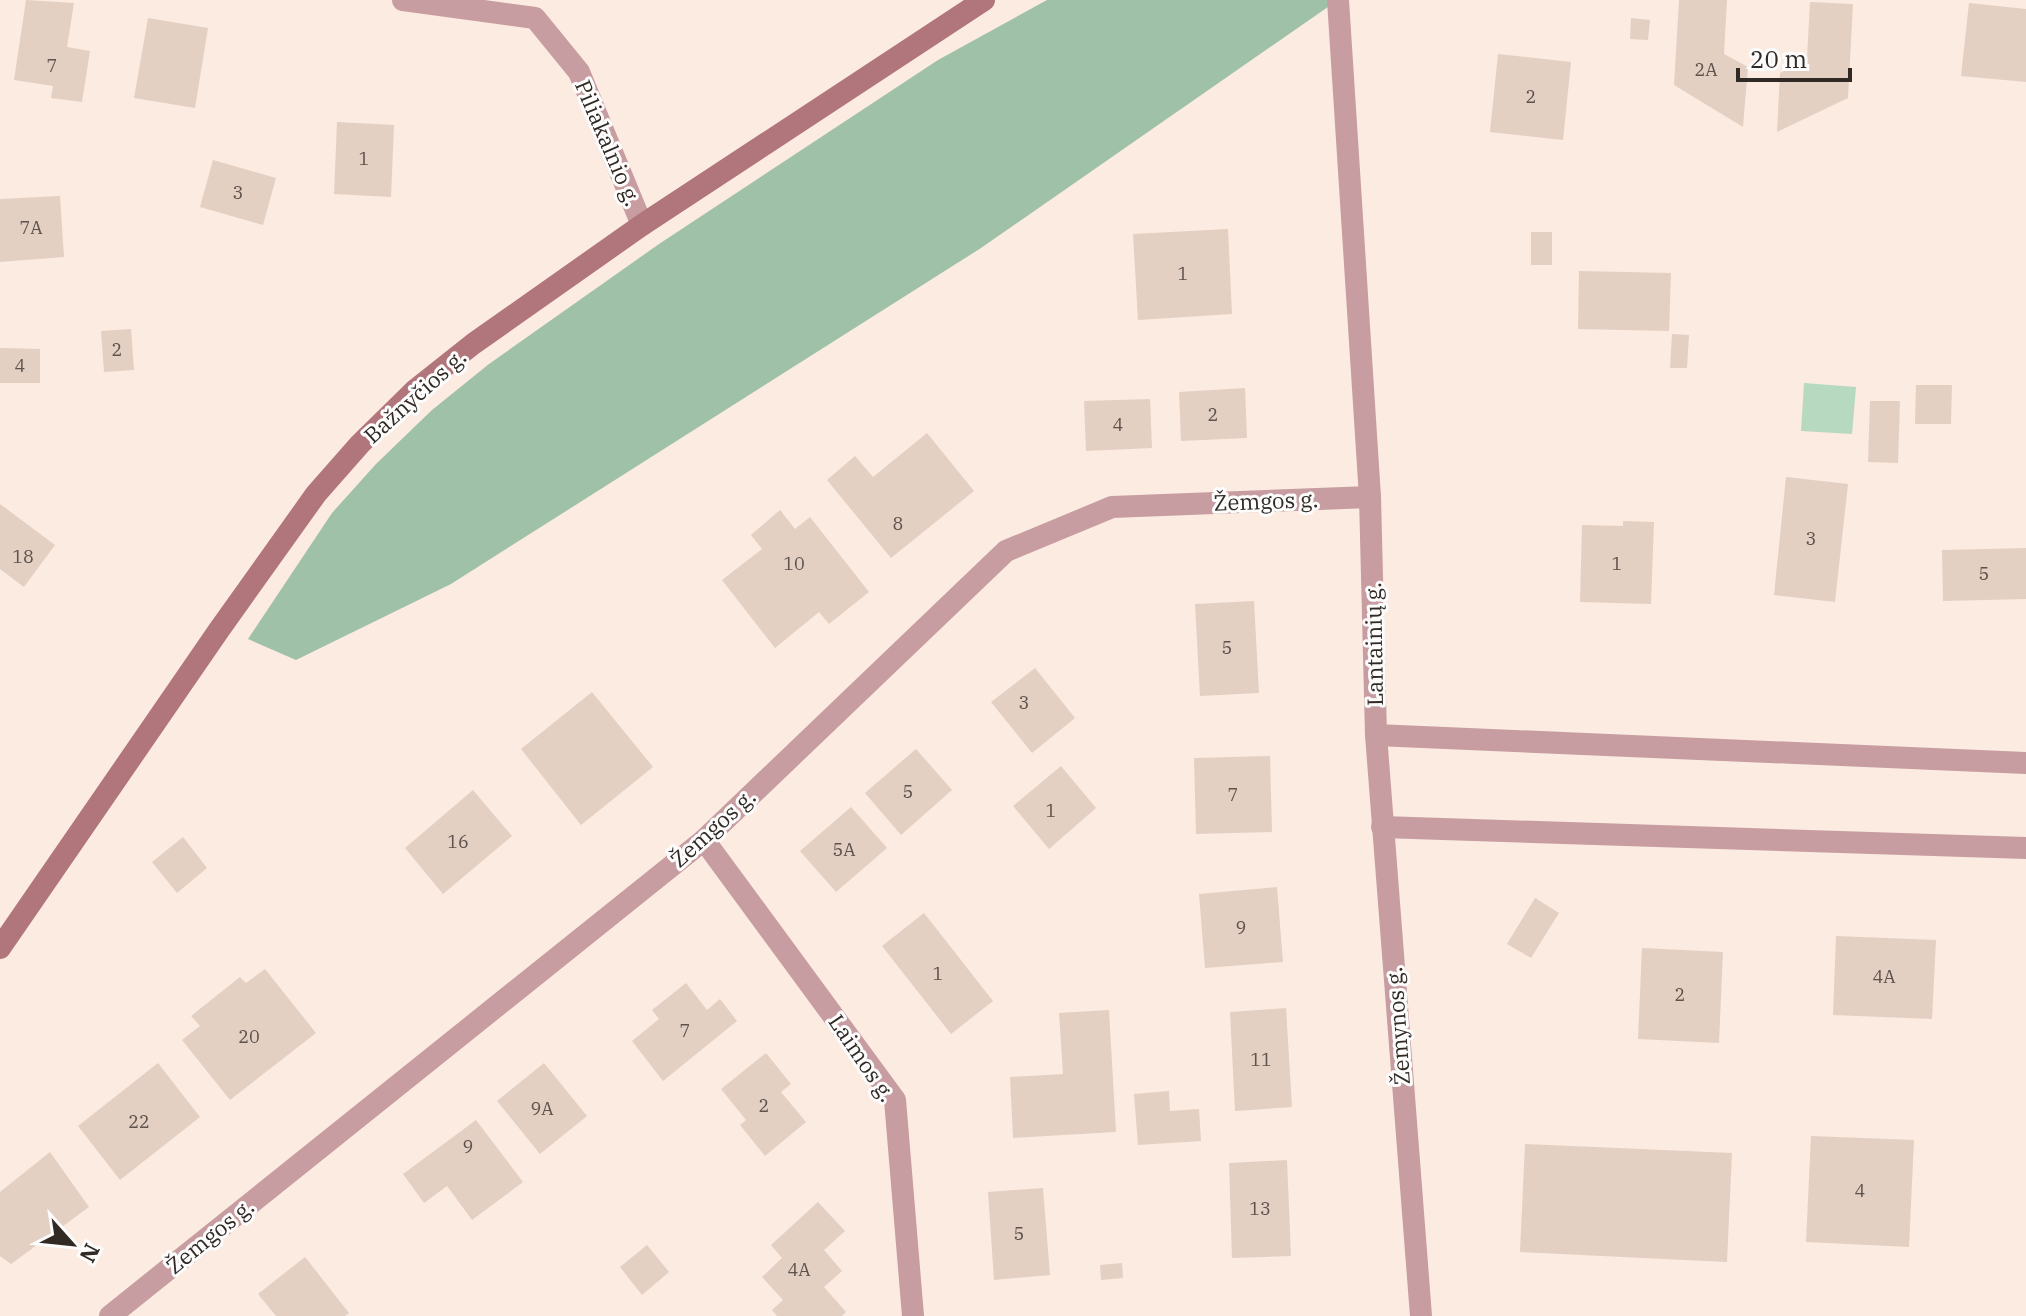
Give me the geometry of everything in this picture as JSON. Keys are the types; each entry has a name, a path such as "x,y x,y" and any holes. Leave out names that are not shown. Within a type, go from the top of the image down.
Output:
{"main road":[{"name":"Bažnyčios g.","path":"0,948 316,494 360,444 415,390 473,344 642,225 984,0"}],"street":[{"name":"Piliakalnio g.","path":"403,0 535,18 579,72 642,225"},
{"name":"Lantainių g.","path":"1338,0 1370,497 1376,735 2026,763"},
{"name":"Žemgos g.","path":"110,1316 704,840 1006,551 1112,507 1370,497"},
{"name":"Žemynos g.","path":"1376,735 1421,1316"},
{"path":"1382,827 2026,848"},
{"name":"Laimos g.","path":"704,840 895,1100 913,1316"}],"green space":[{"path":"1047,0 1338,0 981,248 451,584 296,660 248,639 332,513 376,464 432,410 489,364 659,244 938,60"},
{"path":"1804,383 1856,387 1852,434 1801,431"}],"building":[{"path":"26,0 74,3 67,47 90,51 82,102 51,98 53,86 14,80"},
{"path":"1679,0 1727,0 1724,54 1748,67 1743,127 1674,85"},
{"path":"1810,2 1853,4 1848,98 1777,132 1780,73 1807,59"},
{"path":"1969,3 2026,9 2026,82 1961,76"},
{"path":"148,18 208,28 195,108 134,98"},
{"path":"1631,18 1650,20 1648,40 1630,39"},
{"path":"1498,54 1571,62 1563,140 1490,132"},
{"path":"337,122 394,125 391,197 334,194"},
{"path":"213,160 276,178 263,225 200,207"},
{"path":"60,196 64,257 0,262 0,199"},
{"path":"1228,229 1232,314 1138,320 1133,234"},
{"path":"1531,232 1552,232 1552,265 1531,265"},
{"path":"1579,271 1671,273 1669,331 1578,329"},
{"path":"131,329 134,370 104,372 101,331"},
{"path":"1672,334 1689,335 1687,368 1670,368"},
{"path":"0,348 40,349 40,383 0,383"},
{"path":"1916,385 1952,385 1951,424 1915,424"},
{"path":"1245,388 1247,438 1181,441 1179,392"},
{"path":"1150,399 1152,448 1086,451 1084,401"},
{"path":"1870,401 1900,401 1898,463 1868,462"},
{"path":"927,433 974,491 891,558 827,480 855,456 873,477"},
{"path":"1786,477 1848,484 1835,602 1774,595"},
{"path":"0,504 55,545 24,587 0,569"},
{"path":"780,510 795,529 810,517 869,592 829,624 819,612 775,648 722,580 762,549 751,535"},
{"path":"1623,521 1654,522 1651,604 1580,602 1582,525 1623,526"},
{"path":"2026,548 2026,599 1943,601 1942,550"},
{"path":"1254,601 1259,693 1200,696 1195,604"},
{"path":"1035,668 1075,718 1032,753 991,702"},
{"path":"592,692 653,767 581,825 521,749"},
{"path":"916,749 952,790 901,835 865,793"},
{"path":"1270,756 1272,832 1196,834 1194,758"},
{"path":"1061,766 1096,808 1049,849 1013,806"},
{"path":"473,790 512,836 443,894 405,848"},
{"path":"851,807 887,848 836,892 800,851"},
{"path":"183,837 207,868 177,893 152,862"},
{"path":"1277,887 1283,962 1205,968 1199,894"},
{"path":"1535,898 1559,913 1531,958 1507,944"},
{"path":"924,913 993,1001 951,1034 882,946"},
{"path":"1836,936 1936,940 1932,1019 1833,1015"},
{"path":"1642,948 1723,952 1719,1043 1638,1039"},
{"path":"265,969 316,1033 230,1100 182,1040 200,1026 191,1016 240,977 246,983"},
{"path":"686,983 707,1010 720,999 737,1021 663,1081 632,1041 659,1019 652,1010"},
{"path":"1286,1008 1292,1107 1235,1111 1230,1012"},
{"path":"1109,1010 1116,1132 1013,1138 1010,1077 1063,1074 1059,1013"},
{"path":"766,1053 791,1084 781,1092 806,1122 765,1156 740,1125 746,1120 721,1089"},
{"path":"158,1063 200,1117 120,1180 78,1126"},
{"path":"544,1063 587,1116 540,1154 497,1101"},
{"path":"1169,1091 1170,1111 1199,1109 1201,1141 1138,1145 1134,1094"},
{"path":"476,1120 523,1182 472,1220 447,1186 424,1203 403,1174"},
{"path":"1811,1136 1914,1140 1909,1247 1806,1242"},
{"path":"1525,1144 1732,1153 1727,1262 1520,1252"},
{"path":"50,1152 89,1207 11,1264 0,1256 0,1192"},
{"path":"1287,1160 1291,1256 1232,1258 1229,1163"},
{"path":"1043,1188 1050,1275 994,1280 988,1192"},
{"path":"818,1202 845,1231 824,1250 842,1271 824,1287 846,1312 842,1316 777,1316 772,1310 783,1300 762,1277 782,1258 771,1245"},
{"path":"647,1245 669,1272 642,1295 620,1267"},
{"path":"305,1257 349,1313 345,1316 276,1316 258,1294"},
{"path":"1122,1263 1123,1278 1101,1280 1100,1265"}]}
